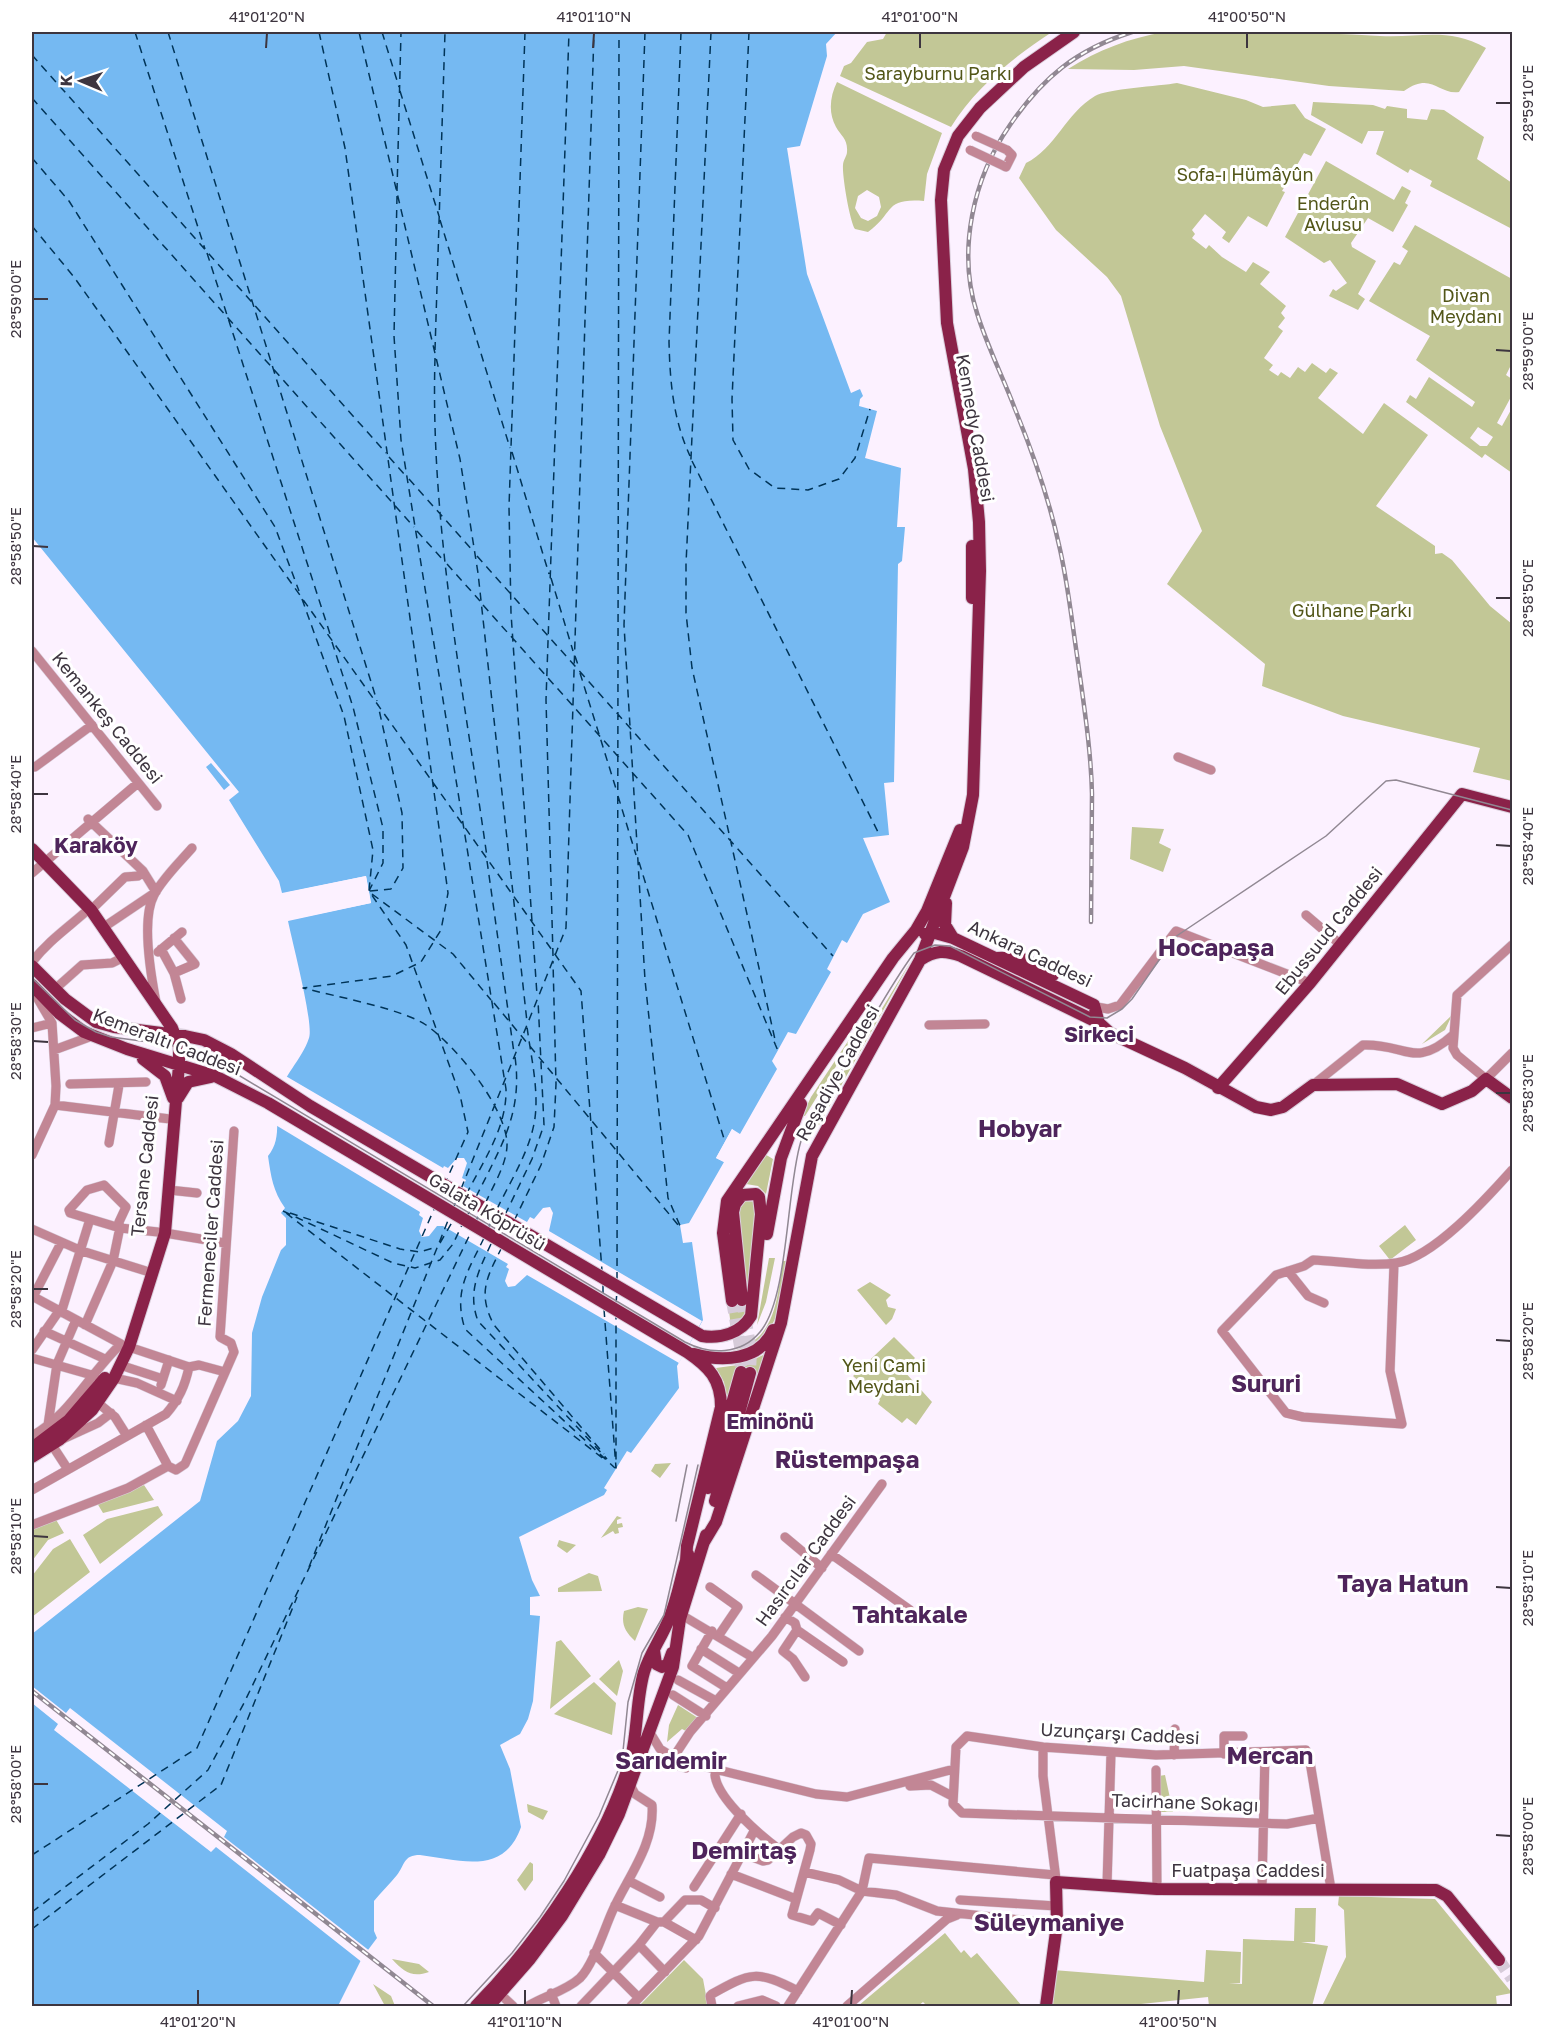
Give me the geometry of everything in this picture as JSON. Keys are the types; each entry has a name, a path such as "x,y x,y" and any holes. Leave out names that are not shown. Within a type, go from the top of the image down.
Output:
{"main road":[{"name":"Kennedy Caddesi","path":"930,932 963,847 971,788 980,571 979,522 974,469 947,322 937,209 944,170 966,113 1000,78 1060,32"},
{"name":"Kennedy Caddesi","path":"956,135 1006,82 1037,56 1074,32"},
{"name":"Kennedy Caddesi","path":"906,941 923,918 952,854 971,788"},
{"name":"Ebussuud Caddesi","path":"1218,1088 1310,983 1464,795 1512,807"},
{"path":"37,859 90,909 175,1034"},
{"path":"946,893 945,925 953,938"},
{"path":"906,941 930,932"},
{"name":"Reşadiye Caddesi","path":"784,1309 813,1156 920,960 930,932"},
{"name":"Ankara Caddesi","path":"930,932 953,938 1097,1007 1098,1023"},
{"name":"Reşadiye Caddesi","path":"816,1073 906,941"},
{"name":"Ankara Caddesi","path":"920,960 930,953 948,951 1098,1023 1110,1034 1185,1068 1256,1107 1271,1110 1283,1107 1313,1085"},
{"name":"Kemeraltı Caddesi","path":"32,964 81,1013 96,1022 114,1027 175,1034 217,1046 278,1086"},
{"name":"Kemeraltı Caddesi","path":"32,985 60,1014 92,1036 215,1076 268,1103"},
{"name":"Tersane Caddesi","path":"32,1457 56,1443 82,1421 125,1345 161,1232 169,1190 179,1065 179,1046 175,1034"},
{"name":"Tersane Caddesi","path":"32,1448 92,1402 114,1378 120,1365 146,1271 161,1232 172,1092 165,1076 157,1068 127,1049"},
{"path":"756,1288 761,1272 781,1158 816,1073"},
{"path":"756,1288 760,1203 756,1194 746,1193 735,1204 732,1220 737,1301 723,1233 727,1201 762,1146 816,1073"},
{"path":"177,1099 188,1082 215,1076"},
{"path":"1313,1085 1397,1084 1442,1104 1464,1095 1486,1079 1512,1098"},
{"name":"Galata Köprüsü","path":"278,1086 695,1334 717,1337 739,1330 751,1316 756,1288"},
{"name":"Galata Köprüsü","path":"268,1103 687,1352"},
{"path":"687,1352 722,1359 745,1355 769,1340 784,1309"},
{"path":"704,1542 716,1522 784,1309"},
{"path":"686,1561 687,1546 721,1407 721,1395 712,1371 687,1352"},
{"path":"489,2007 530,1959 561,1916 599,1855 620,1798 631,1757 640,1689 654,1648 670,1617 745,1373 704,1542 668,1664 662,1667 654,1659 654,1648"},
{"path":"476,2007 523,1953 552,1914 620,1798 630,1785 649,1731 667,1696 674,1649"},
{"path":"640,1689 654,1681 667,1696"},
{"path":"635,1731 642,1756"},
{"path":"1046,2007 1057,1924 1056,1878"},
{"name":"Fuatpaşa Caddesi","path":"1056,1878 1157,1889 1331,1889 1440,1892 1452,1901 1499,1960"}],"street":[{"path":"956,135 976,136 1007,150 1012,155 1006,167 970,150 956,135"},
{"name":"Kemankeş Caddesi","path":"32,651 157,806"},
{"path":"35,767 92,725"},
{"path":"1178,757 1211,770"},
{"path":"32,873 37,859 90,820 136,781"},
{"path":"90,820 143,871 156,892"},
{"path":"159,1010 150,960 149,908 156,892 192,848"},
{"path":"32,964 47,942 64,932 125,877 138,876 143,871"},
{"path":"104,927 156,892"},
{"path":"1306,915 1341,945"},
{"path":"1097,1007 1108,1009 1120,1005 1130,996 1176,931 1310,983"},
{"path":"150,960 178,935 195,964 174,973"},
{"path":"1512,945 1456,995 1453,1047 1456,1055 1486,1079 1512,1053"},
{"path":"161,949 174,973 181,999"},
{"path":"55,989 82,964 112,963 124,957"},
{"path":"32,990 52,1023 55,1105 32,1155"},
{"path":"32,1028 52,1023"},
{"path":"929,1025 985,1024"},
{"name":"Ankara Caddesi","path":"1313,1085 1363,1045 1422,1054 1437,1050 1454,1035"},
{"path":"54,1050 92,1036"},
{"path":"70,1084 119,1085 146,1082"},
{"path":"109,1143 119,1085"},
{"path":"55,1105 170,1119"},
{"name":"Fermeneciler Caddesi","path":"225,1372 234,1346 220,1337 234,1131"},
{"path":"1394,1264 1390,1371 1402,1424 1303,1418 1286,1413 1222,1331 1276,1275 1304,1266 1313,1260 1394,1264 1413,1259 1447,1234 1480,1205 1512,1170"},
{"path":"48,1425 57,1364 65,1341 80,1322 113,1261 120,1228 119,1222 126,1207 104,1185 87,1190 69,1210 70,1213 120,1228 161,1232 225,1243"},
{"path":"169,1190 197,1192"},
{"path":"32,1350 62,1310 69,1295 90,1219"},
{"path":"32,1228 82,1251 146,1271"},
{"path":"62,1243 32,1296 125,1345 189,1366 199,1365 225,1372 185,1464 176,1470 168,1467 146,1425"},
{"path":"1288,1271 1308,1296 1324,1303"},
{"path":"44,1331 105,1359"},
{"path":"32,1424 35,1434 48,1425 74,1402 95,1376 105,1359 125,1345"},
{"path":"32,1358 95,1376"},
{"path":"158,1393 168,1360"},
{"path":"120,1365 163,1379"},
{"path":"32,1490 67,1468 166,1414 177,1401 185,1385 189,1366"},
{"path":"114,1378 137,1383 177,1401"},
{"path":"92,1402 111,1413 128,1436"},
{"path":"67,1468 56,1443 98,1424 111,1413"},
{"path":"32,1525 128,1488 168,1467"},
{"name":"Hasırcılar Caddesi","path":"673,1758 690,1732 706,1716 785,1617 882,1485"},
{"path":"785,1537 822,1568"},
{"path":"831,1554 910,1610"},
{"path":"756,1575 859,1651"},
{"path":"710,1587 738,1607 701,1649 692,1666 727,1688"},
{"path":"686,1617 754,1657"},
{"path":"785,1617 795,1623 797,1630 843,1662"},
{"path":"797,1630 783,1651 793,1659 805,1677"},
{"path":"701,1649 739,1673"},
{"path":"678,1680 716,1701"},
{"path":"667,1696 706,1716"},
{"path":"1174,1755 1175,1729"},
{"path":"642,1756 715,1775 838,1801 854,1800 923,1784 948,1793 951,1770 847,1797 790,1788 673,1758 660,1749 649,1731"},
{"name":"Uzunçarşı Caddesi","path":"951,1770 956,1747 967,1736 1043,1747 1111,1753 1174,1755 1306,1750 1318,1818"},
{"path":"1224,1754 1224,1736 1243,1736"},
{"path":"788,2007 862,1891 869,1858 1056,1878 1043,1776 1043,1747"},
{"path":"1107,1885 1111,1753"},
{"path":"1262,1889 1265,1753"},
{"path":"1156,1770 1157,1889"},
{"path":"715,1775 716,1785 754,1831 780,1850"},
{"path":"528,2007 551,1993 568,1987 582,1977 615,1905 629,1881 647,1837 652,1810 652,1805 633,1792 630,1785"},
{"name":"Tacirhane Sokağı","path":"948,1793 956,1809 962,1813 1110,1816 1287,1824 1318,1818"},
{"path":"694,1887 741,1814"},
{"path":"1318,1818 1331,1889"},
{"path":"631,2007 696,1940 754,1831"},
{"path":"742,1853 763,1861 780,1850 793,1837 801,1833 806,1835 811,1844 792,1915 812,1921 818,1913 841,1925"},
{"path":"804,1872 839,1880 862,1891 896,1895 937,1911 1057,1924"},
{"path":"731,1874 796,1899"},
{"path":"629,1881 660,1897"},
{"path":"580,2007 660,1922 685,1900 702,1900 715,1908"},
{"path":"960,1900 1056,1906"},
{"path":"615,1905 660,1922 696,1940"},
{"path":"847,2007 947,1919 959,1914"},
{"path":"639,1945 665,1972"},
{"path":"594,1953 615,1971 639,1998"},
{"path":"712,2007 710,1996 712,1994 736,1980 757,1974 798,1991"},
{"path":"551,1993 556,2007"},
{"path":"500,1994 513,2007"},
{"path":"738,2007 762,2000 776,2007"}],"green space":[{"name":"Sarayburnu Parkı","path":"887,32 1052,32 1024,51 984,86 951,127 840,76 844,66 851,63 867,42 883,39"},
{"path":"1165,32 1434,35 1459,38 1486,48 1459,92 1445,90 1428,83 1414,85 1404,91 1329,86 1184,66 1134,70 1068,69 1114,46"},
{"path":"837,82 942,133 927,174 924,201 895,204 868,232 855,229 849,209 843,171 847,148 844,138 833,122 831,110 831,99","holes":["867,190 879,197 881,207 877,216 868,221 861,218 855,208 858,196"]},
{"name":"Gülhane Parkı","path":"1177,83 1246,100 1263,107 1295,104 1305,118 1326,129 1311,156 1304,153 1282,191 1285,192 1267,227 1248,216 1229,243 1222,238 1226,232 1205,214 1192,230 1195,234 1192,238 1206,249 1209,245 1222,257 1246,272 1253,262 1270,272 1260,284 1286,306 1281,313 1285,318 1278,327 1283,331 1264,358 1273,365 1269,370 1278,376 1281,372 1290,378 1298,367 1305,372 1312,363 1326,373 1330,368 1338,373 1318,398 1363,434 1384,403 1428,435 1376,506 1435,546 1435,554 1442,553 1452,560 1490,606 1512,624 1512,781 1473,772 1480,748 1343,716 1262,686 1265,664 1167,584 1202,531 1160,426 1121,296 1107,277 1056,230 1019,178 1026,163 1045,149 1076,112 1095,96 1121,90"},
{"path":"1313,102 1407,109 1407,118 1427,120 1431,109 1444,110 1484,137 1477,159 1512,183 1512,229 1430,186 1432,181 1410,169 1408,173 1376,154 1384,131 1368,131 1362,144 1311,115"},
{"name":"Enderûn Avlusu","path":"1326,161 1394,200 1402,186 1411,191 1405,203 1408,205 1393,232 1368,218 1351,243 1352,247 1376,261 1358,294 1365,299 1358,310 1329,296 1333,289 1336,291 1347,283 1330,260 1324,263 1285,237"},
{"name":"Divan Meydanı","path":"1415,225 1512,279 1512,363 1506,375 1512,379 1512,395 1497,423 1502,426 1512,408 1512,473 1485,454 1482,458 1406,402 1410,395 1416,399 1429,377 1472,407 1475,402 1416,360 1430,336 1369,301 1394,262 1400,265 1408,251 1402,247","holes":["1478,427 1493,437 1487,446 1480,446 1470,438"]},
{"path":"1132,827 1164,829 1159,843 1171,849 1163,872 1130,859"},
{"path":"912,959 819,1125 812,1124"},
{"path":"870,1008 871,1010 805,1116 802,1116 811,1097"},
{"path":"1452,1015 1445,1030 1422,1044"},
{"path":"763,1153 773,1159 766,1194 758,1186 746,1184"},
{"path":"752,1198 755,1212 747,1310 741,1321 731,1327 728,1303 737,1213 742,1199"},
{"path":"1405,1225 1416,1240 1390,1260 1379,1246"},
{"path":"769,1258 775,1258 766,1302 757,1325"},
{"path":"783,1261 789,1261 779,1309 767,1333 756,1342 742,1348 724,1353 741,1348 764,1331 775,1306"},
{"path":"870,1282 891,1295 886,1300 888,1307 896,1309 892,1319 886,1325 857,1290"},
{"name":"Yeni Cami Meydani","path":"894,1337 915,1358 903,1370 932,1402 916,1425 907,1418 902,1423 878,1404 880,1400 853,1376"},
{"path":"765,1354 759,1373 735,1372 727,1404 724,1382 716,1368 745,1364"},
{"path":"671,1463 660,1478 651,1471 655,1464"},
{"path":"144,1485 154,1500 103,1513 97,1503"},
{"path":"158,1506 163,1515 100,1564 83,1535 107,1519"},
{"path":"617,1516 622,1518 617,1520 617,1524 622,1523 623,1527 618,1528 619,1533 615,1534 613,1531 601,1538"},
{"path":"55,1518 64,1533 48,1540 32,1561 32,1527"},
{"path":"70,1539 90,1572 32,1617 32,1576 53,1549"},
{"path":"559,1540 576,1545 567,1553 557,1546"},
{"path":"589,1573 598,1576 602,1591 558,1592 558,1588"},
{"path":"638,1607 648,1609 635,1641 625,1628 623,1616 624,1611"},
{"path":"561,1640 591,1676 550,1709 556,1642"},
{"path":"619,1660 623,1671 617,1696 599,1679"},
{"path":"594,1682 616,1703 612,1735 554,1714"},
{"path":"678,1705 698,1718 686,1731 682,1729 667,1742 669,1725"},
{"path":"1165,1775 1173,1812 1158,1812 1159,1776"},
{"path":"527,1804 548,1811 543,1820 528,1812"},
{"path":"530,1862 533,1864 533,1880 525,1891 517,1880"},
{"path":"1339,1896 1435,1899 1512,1993 1496,1996 1497,2006 1322,2006 1346,1957 1344,1910 1338,1905"},
{"path":"1295,1908 1316,1908 1315,1942 1301,1942 1328,1946 1312,2006 1209,2006 1208,1997 1122,2006 1051,2004 1053,1970 1204,1982 1206,1950 1241,1952 1240,1983 1229,1983 1242,1984 1243,1939 1294,1941"},
{"path":"945,1933 961,1953 964,1950 971,1958 977,1953 1022,2006 927,2006 923,2002 918,2006 858,2006"},
{"path":"392,1959 419,1964 429,1972 409,1973"},
{"path":"684,1960 703,1979 708,2006 639,2006"},
{"path":"373,1984 391,1996 395,2006 385,2006"}],"water":[{"path":"32,32 837,32 826,44 827,56 800,146 787,148 807,274 851,393 860,389 863,396 859,406 877,411 865,458 901,468 897,527 905,527 902,561 898,564 894,782 884,783 889,835 863,838 890,902 863,914 847,943 842,940 827,969 831,972 796,1034 788,1032 772,1061 777,1069 740,1134 732,1129 716,1158 724,1162 689,1223 680,1225 683,1243 692,1242 703,1320 677,1366 679,1388 631,1453 627,1451 604,1488 607,1490 604,1495 519,1537 532,1580 540,1596 530,1597 530,1615 540,1616 533,1701 528,1719 520,1734 500,1745 510,1769 521,1827 504,1853 492,1859 465,1861 414,1855 407,1859 397,1875 374,1901 374,1931 377,1938 362,1958 338,2006 32,2006 32,1634 200,1501 217,1441 238,1421 251,1396 252,1333 262,1297 281,1250 286,1245 286,1218 281,1213 285,1208 273,1184 268,1156 277,1136 277,1107 280,1091 306,1046 310,1030 306,1000 288,921 371,903 366,876 282,893 279,881 229,800 239,792 32,537"},
{"path":"211,763 230,785 224,790 206,767"}],"pier":[{"path":"366,876 371,903 294,919 293,917 367,901 364,879 289,894 289,892"},
{"path":"284,1075 443,1168 444,1166 448,1168 457,1158 464,1158 467,1163 462,1178 466,1180 463,1186 527,1222 530,1217 534,1219 543,1208 550,1207 553,1213 549,1231 702,1321 679,1363 527,1275 515,1286 508,1287 505,1281 509,1269 506,1267 508,1264 443,1226 437,1226 429,1236 422,1237 419,1231 423,1218 419,1215 420,1212 269,1121"},
{"path":"732,1129 741,1137 733,1133 720,1157 727,1161 724,1162 716,1158"},
{"path":"32,1686 66,1713 70,1708 227,1831 224,1837 371,1952 363,1963 216,1847 211,1852 54,1730 58,1724 32,1703"}],"ferry route":[{"path":"135,32 205,249"},
{"path":"168,32 377,701"},
{"path":"319,32 345,148 448,893 441,930 421,962 392,976 303,988 385,1008 415,1019 438,1035 464,1061 488,1094 504,1127 507,1142 503,1165 486,1202"},
{"path":"359,32 460,459 478,573 527,1022"},
{"path":"382,32 399,87"},
{"path":"397,191 401,32"},
{"path":"435,350 445,32"},
{"path":"525,32 509,507 511,613 537,995"},
{"path":"553,956 546,700 569,32"},
{"path":"461,1189 566,928 594,32"},
{"path":"617,1280 619,32"},
{"path":"645,32 624,625 645,980 668,1198 681,1228"},
{"path":"681,32 669,342 674,400 680,428 690,456"},
{"path":"711,32 686,564 686,613 692,668 776,1044"},
{"path":"749,32 732,399 733,440 749,469 775,488 808,490 839,479 855,458 870,409"},
{"path":"32,55 386,453"},
{"path":"400,91 439,216"},
{"path":"32,98 414,527"},
{"path":"32,158 69,201 275,527 299,591"},
{"path":"397,196 394,336 401,440 506,1089 499,1130 467,1193"},
{"path":"440,220 510,448"},
{"path":"32,226 74,277 581,991 602,1271"},
{"path":"207,253 331,637"},
{"path":"435,358 435,421 443,546 487,857"},
{"path":"512,452 549,574"},
{"path":"389,457 406,476"},
{"path":"692,461 880,836"},
{"path":"409,479 474,552"},
{"path":"417,531 444,561"},
{"path":"477,556 833,956"},
{"path":"447,564 480,601"},
{"path":"551,578 573,651"},
{"path":"302,599 344,716 373,850 369,891 406,945 460,1095 468,1132 446,1181"},
{"path":"483,605 688,835 778,1051"},
{"path":"332,642 353,707 383,828 383,863 369,891"},
{"path":"575,656 579,668"},
{"path":"580,673 617,792"},
{"path":"370,891 391,889 403,868 402,813 378,705"},
{"path":"618,796 636,855"},
{"path":"487,861 514,1053"},
{"path":"639,862 725,1142"},
{"path":"372,894 453,954 491,1000"},
{"path":"514,1221 541,1165 554,1127 556,1084 553,961"},
{"path":"505,1215 532,1159 544,1125 538,1000"},
{"path":"494,1003 679,1226"},
{"path":"497,1209 523,1157 536,1112 533,1063 527,1027"},
{"path":"476,1197 501,1146 513,1113 517,1077 515,1057"},
{"path":"453,1208 457,1199"},
{"path":"32,1855 197,1748 435,1207"},
{"path":"467,1216 472,1207"},
{"path":"283,1211 393,1263 415,1268 440,1260 453,1244 462,1225"},
{"path":"476,1221 481,1211"},
{"path":"286,1213 605,1460"},
{"path":"290,1213 400,1249 419,1252 437,1247"},
{"path":"309,1567 449,1218"},
{"path":"440,1243 454,1219"},
{"path":"488,1228 493,1219"},
{"path":"496,1234 501,1225"},
{"path":"32,1912 148,1824 208,1770 244,1703 472,1230"},
{"path":"484,1238 464,1282 461,1304 465,1329 615,1468"},
{"path":"491,1244 474,1291 478,1321 607,1459"},
{"path":"502,1247 488,1276 485,1294 486,1304 494,1325 604,1454"},
{"path":"603,1285 603,1295"},
{"path":"616,1304 617,1291"},
{"path":"604,1309 616,1468 616,1315"},
{"path":"32,1929 221,1785 297,1597"}],"tunnel":[{"path":"742,1300 751,1350 750,1373"},
{"path":"732,1301 740,1346 741,1372"},
{"path":"1499,1960 1512,1979"}],"tram line":[{"path":"32,978 75,1020 96,1032 111,1037 179,1046 215,1061 685,1342 715,1351 735,1349 752,1340 760,1332 777,1295 796,1162 805,1131 821,1100 914,953 935,945 950,946 1090,1017 1107,1018 1122,1009 1132,999 1175,937 1326,836 1386,781 1396,780 1512,810"},
{"path":"676,1521 687,1465"},
{"path":"463,2006 512,1953 540,1917 564,1881 599,1816 622,1761 628,1702 642,1653 664,1615 698,1465"}],"railway":[{"path":"1091,922 1090,761 1083,695 1065,574 1040,476 977,313 971,289 969,240 972,216 986,168 997,146 1022,108 1062,67 1094,47 1132,32"},
{"path":"32,1691 433,2006"}],"district":[{"name":"Karaköy","path":"96,846"},
{"name":"Hocapaşa","path":"1216,948"},
{"name":"Sirkeci","path":"1099,1035"},
{"name":"Hobyar","path":"1020,1129"},
{"name":"Sururi","path":"1266,1384"},
{"name":"Eminönü","path":"770,1422"},
{"name":"Rüstempaşa","path":"847,1460"},
{"name":"Taya Hatun","path":"1403,1584"},
{"name":"Tahtakale","path":"910,1615"},
{"name":"Mercan","path":"1270,1756"},
{"name":"Sarıdemir","path":"671,1761"},
{"name":"Demirtaş","path":"744,1851"},
{"name":"Süleymaniye","path":"1049,1923"}],"park label":[{"name":"Sofa-ı Hümâyûn","path":"1245,175"}]}
